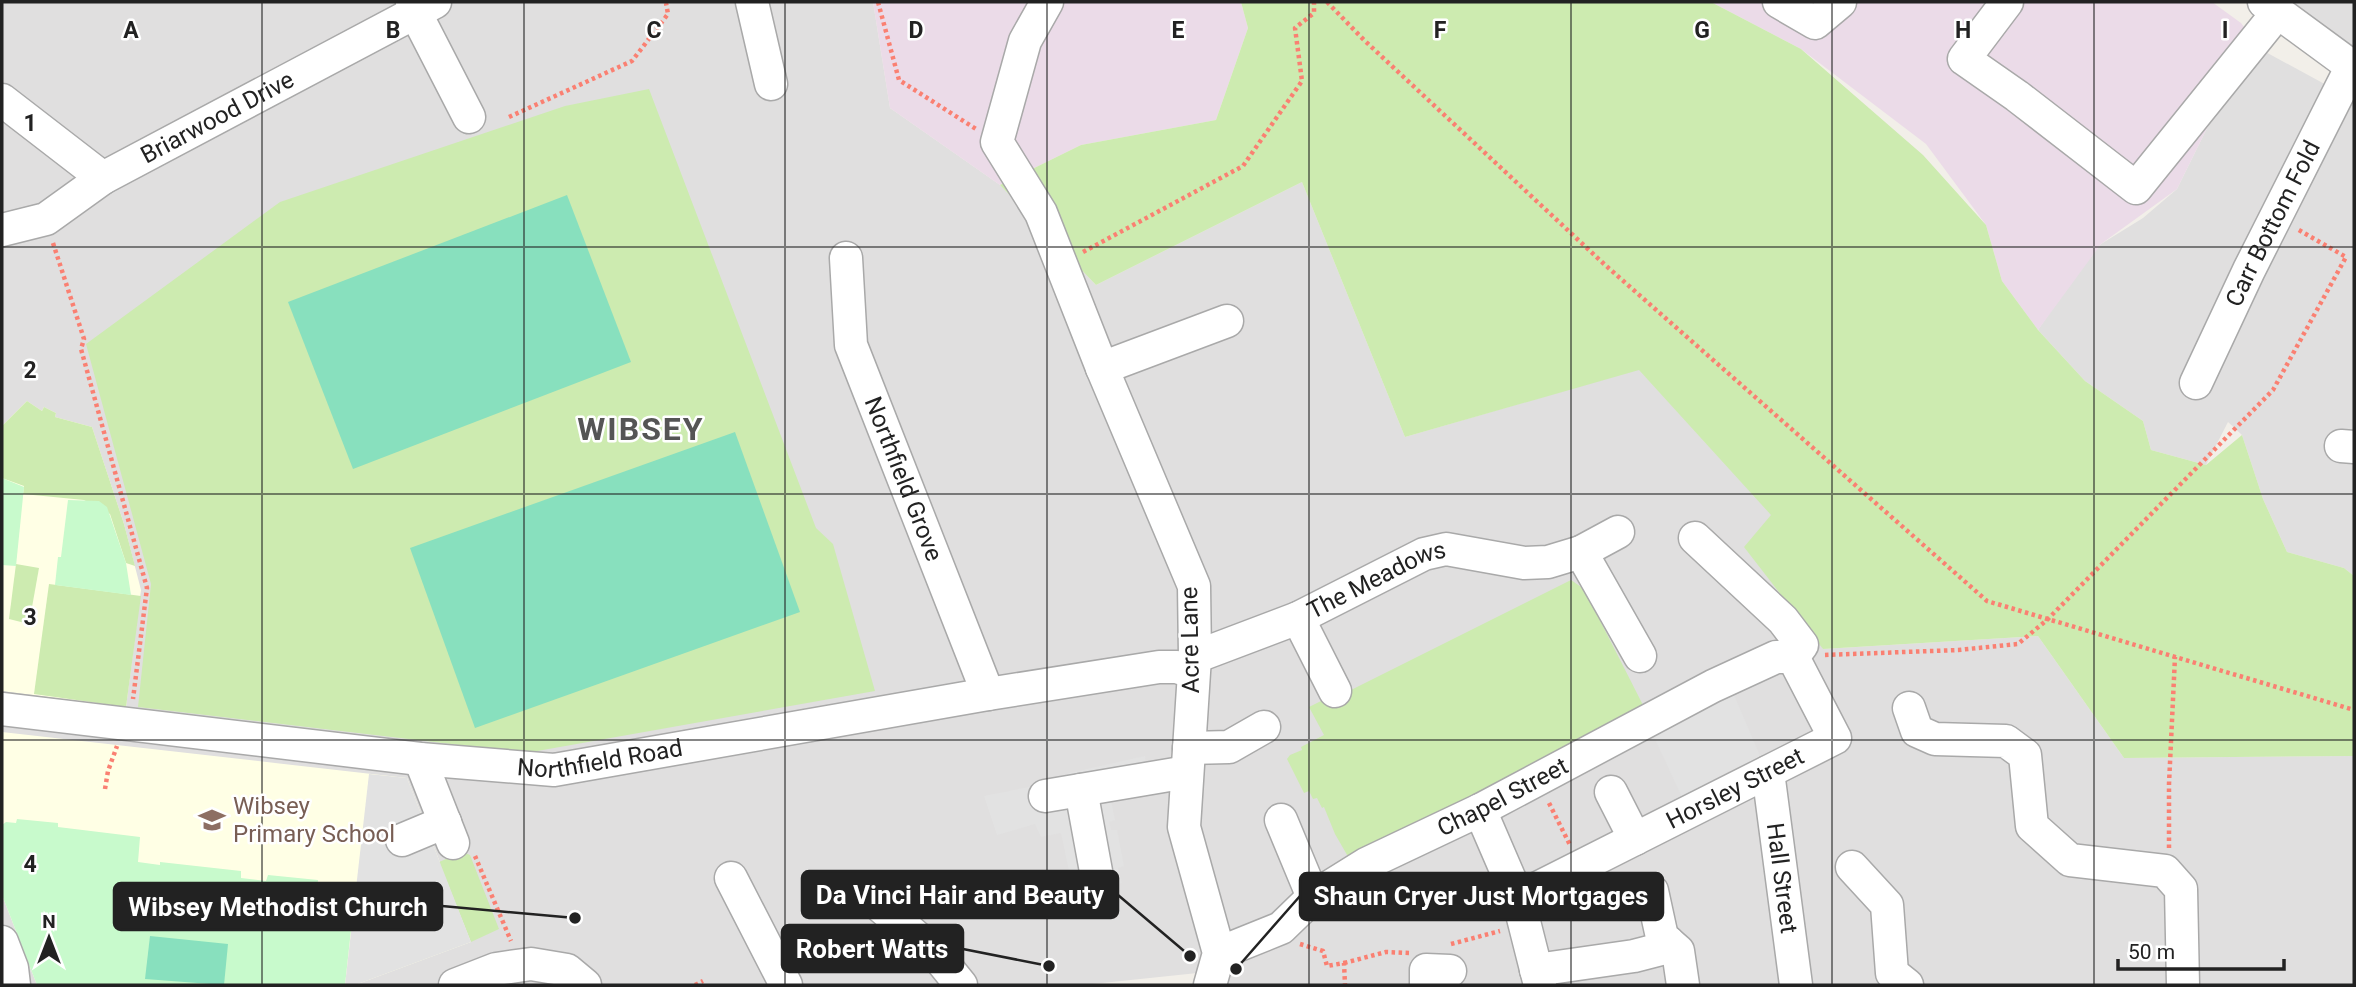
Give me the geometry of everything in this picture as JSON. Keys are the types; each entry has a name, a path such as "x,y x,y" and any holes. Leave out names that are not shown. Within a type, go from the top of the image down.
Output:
{"street":[{"path":"752,2 771,84"},
{"path":"998,142 1026,41 1046,2"},
{"path":"1779,2 1815,23 1840,2"},
{"path":"2007,2 1964,59 2017,96 2136,188 2271,7 2353,67"},
{"path":"421,5 470,117"},
{"name":"Briarwood Drive","path":"2,230 46,219 103,178 421,5"},
{"name":"Carr Bottom Fold","path":"2196,383 2353,67"},
{"path":"2,100 103,178"},
{"name":"Acre Lane","path":"998,142 1041,214 1102,368 1194,586 1194,664 1184,827 1219,953"},
{"name":"Northfield Grove","path":"846,258 851,345 988,694"},
{"path":"1102,368 1227,321"},
{"name":"The Meadows","path":"1194,664 1298,618 1423,554 1446,549 1524,563 1548,562 1581,552 1618,532"},
{"path":"1695,538 1783,620 1802,645 1793,657"},
{"path":"1581,552 1640,656"},
{"name":"The Meadows","path":"1298,618 1335,691"},
{"name":"Chapel Street","path":"1219,953 1281,928 1313,897 1366,864 1480,810 1713,686 1776,657 1793,657"},
{"name":"Horsley Street","path":"1518,898 1835,738 1793,657"},
{"name":"Northfield Road","path":"2,709 419,759 554,770 988,694 1158,667 1194,664"},
{"path":"1909,708 1917,731 1935,739 2006,740 2025,755 2032,826 2070,860 2165,871 2180,889 2183,985"},
{"path":"1045,796 1081,790 1188,760 1229,747 1264,727"},
{"path":"402,840 449,833 419,759"},
{"name":"Hall Street","path":"1768,772 1796,985"},
{"path":"1081,790 1100,893"},
{"name":"Horsley Street","path":"1611,792 1635,839"},
{"path":"1480,810 1518,898 1538,977 1661,949 1668,942"},
{"path":"1281,820 1313,897"},
{"path":"1852,867 1887,905 1892,973 1907,985"},
{"path":"731,878 786,985"},
{"path":"1652,891 1662,937 1678,951 1683,985"},
{"path":"871,898 934,953 961,985"},
{"path":"2,942 12,968 14,985"},
{"path":"1210,985 1219,953"},
{"path":"455,985 496,969 531,964 567,970 585,985"}],"path":[{"path":"509,117 632,61 668,14 667,2"},
{"path":"878,2 899,80 998,142"},
{"path":"1061,264 1243,166 1302,81 1295,27 1314,13 1314,2"},
{"path":"1327,2 1364,40 1604,264 1987,601 2354,710"},
{"path":"1793,657 1958,650 2018,644 2048,619 2273,390 2346,257 2276,218"},
{"path":"46,219 84,339 81,349 147,588 125,724 107,771 105,789"},
{"path":"2165,871 2169,854 2169,784 2175,657"},
{"path":"1538,780 1580,867"},
{"path":"449,833 456,850 470,851 474,855 502,924 523,966"},
{"path":"1281,928 1301,945 1323,951 1327,966 1344,963 1345,985"},
{"path":"695,985 703,981"}],"shaded area":[{"path":"2,2 873,2 890,108 1000,185 1096,285 1302,182 1405,437 1639,369 1772,515 1823,649 2038,636 2124,758 2354,756 2354,985 1213,985 1207,972 1083,985 2,985"},
{"path":"873,2 1241,2 1248,28 1216,120 1081,145 1000,185 890,108"},
{"path":"1711,2 2212,2 2241,23 2262,50 2213,116 2177,189 2101,244 2038,330 2002,281 1986,225 1926,144 1801,49"},
{"path":"2275,2 2354,2 2354,57"},
{"path":"2262,50 2354,100 2354,576 2344,568 2287,552 2263,499 2242,435 2228,422 2206,465 2151,450 2143,421 2085,381 2038,330 2101,244 2143,218 2177,189 2213,116"},
{"path":"27,401 42,411 44,407 56,413 55,417 92,427 124,524 141,590 126,707 2,691 2,426"},
{"path":"1731,688 1761,758 1729,771 1682,797 1653,735"},
{"name":"Wibsey Primary School","path":"2,732 407,778 471,942 355,985 37,985 2,895"},
{"path":"1145,756 1149,793 1111,801 1115,820 1109,822 1111,830 1117,830 1124,866 1118,868 1122,883 1076,904 1061,833 1041,837 1035,824 997,835 984,796 1054,782 1069,773"},
{"path":"369,774 407,778 471,942 355,985 345,985"}],"green space":[{"path":"1241,2 1711,2 1801,49 1923,155 1986,225 2002,281 2038,330 2085,381 2143,421 2151,450 2206,465 2242,435 2263,499 2287,552 2344,568 2354,576 2354,756 2124,758 2038,636 1823,649 1744,547 1771,515 1639,370 1405,437 1302,182 1096,285 1000,185 1081,145 1216,120 1248,28"},
{"path":"649,89 816,528 833,544 875,691 526,753 138,707 151,584 86,344 280,202 565,106"},
{"path":"567,195 631,362 353,469 288,302"},
{"path":"27,401 42,411 44,407 56,413 55,417 92,427 135,566 126,563 110,514 84,500 23,494 24,486 2,478 2,426"},
{"path":"735,432 800,612 475,728 410,548"},
{"path":"2,478 24,487 16,566 2,565"},
{"path":"68,500 99,501 107,507 126,563 131,595 55,585"},
{"path":"16,564 39,568 29,624 9,619"},
{"path":"1571,580 1584,589 1645,709 1350,860 1324,807 1322,808 1317,798 1313,799 1309,791 1304,793 1287,759 1302,750 1301,747 1324,735 1309,707 1343,690 1345,693"},
{"path":"49,584 141,596 126,707 34,694"},
{"path":"17,819 140,837 138,862 241,871 241,878 266,881 268,875 318,880 317,891 344,893 346,883 356,884 345,985 37,985 2,895 2,825 6,822 16,823"},
{"path":"463,852 470,855 499,929 471,942 439,862"},
{"path":"150,936 228,944 224,985 145,979"}],"place":[{"name":"Wibsey Primary School","path":"212,820"},
{"name":"Wibsey Methodist Church","path":"575,918"},
{"name":"Da Vinci Hair and Beauty","path":"1190,956"},
{"name":"Robert Watts","path":"1049,966"},
{"name":"Shaun Cryer Just Mortgages","path":"1236,969"}],"district":[{"name":"WIBSEY","path":"641,429"}]}
